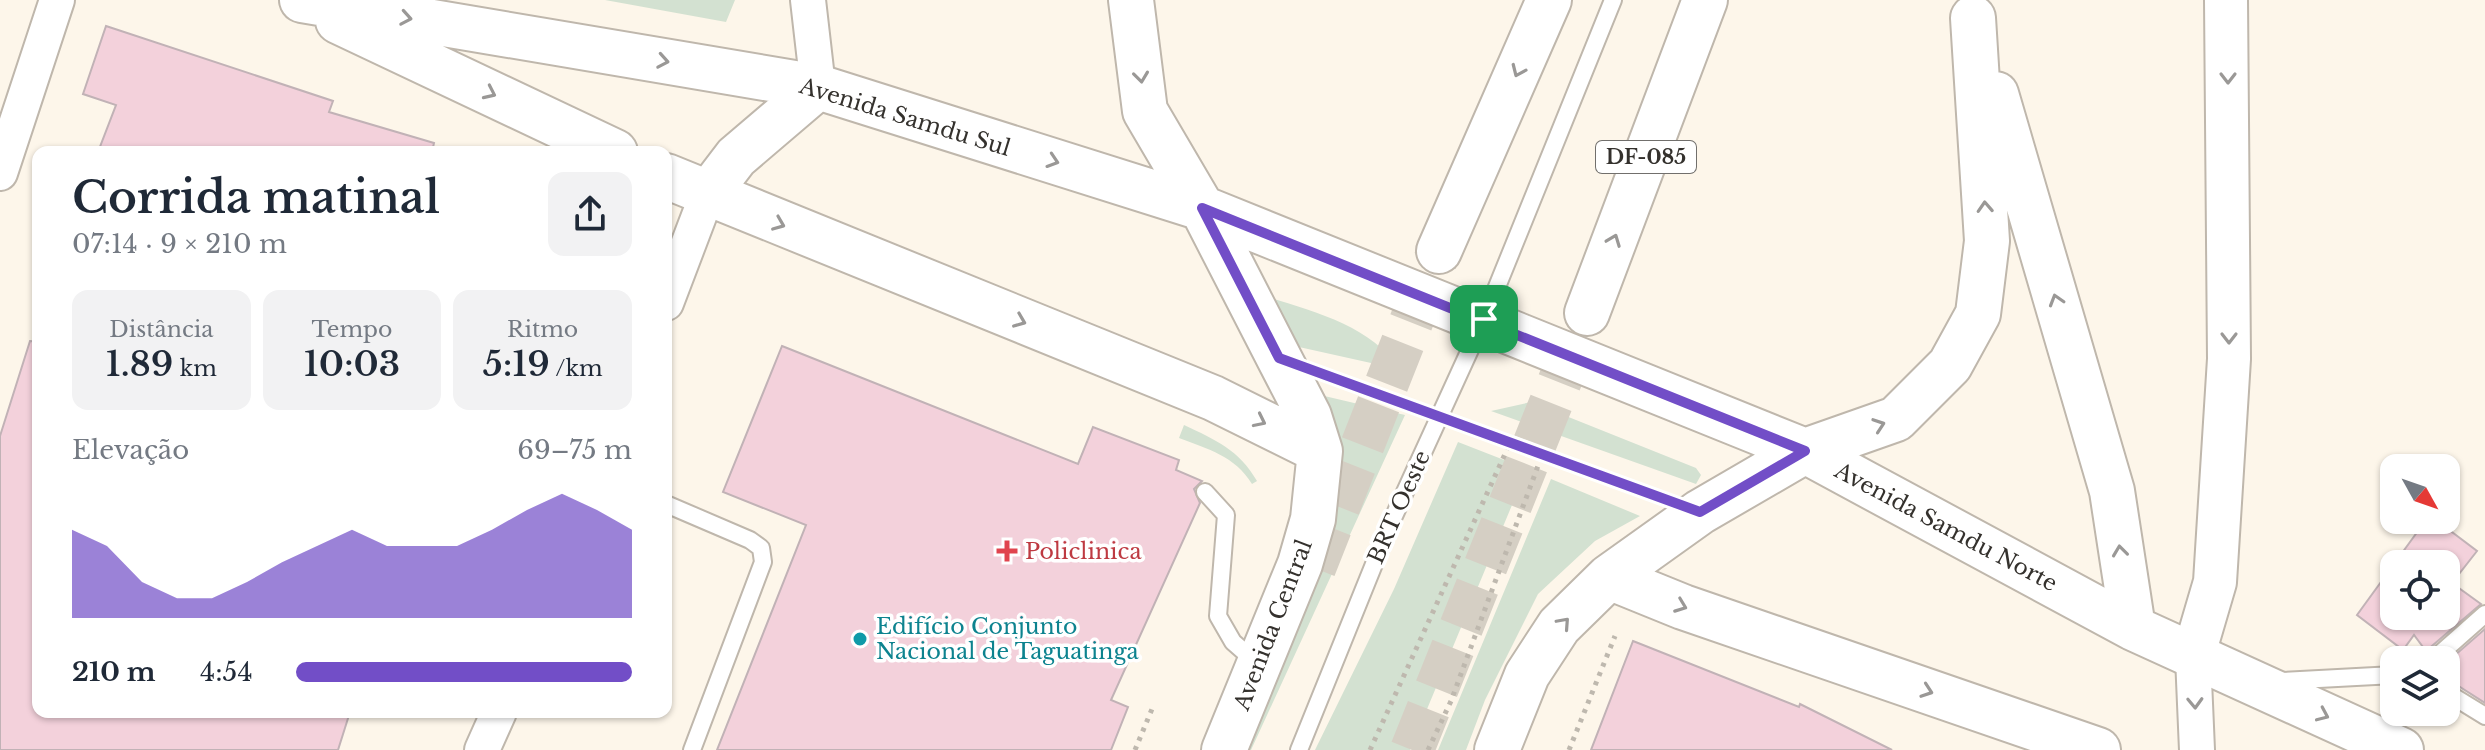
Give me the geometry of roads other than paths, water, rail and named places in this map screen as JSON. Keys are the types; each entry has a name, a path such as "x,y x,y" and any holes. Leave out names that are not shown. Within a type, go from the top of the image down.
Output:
{"main road":[{"path":"293,0 602,146"},
{"name":"Avenida Samdu Sul","path":"302,0 818,87 1202,208 1484,319"},
{"path":"1131,0 1145,111 1202,208 1309,416 1320,451"},
{"path":"1439,251 1549,0"},
{"name":"DF-085","path":"1587,313 1705,0"},
{"path":"1497,750 1527,675 1559,626 1609,577 1700,512 1805,451 1896,419 1950,365 1978,314 1987,241 1971,9"},
{"path":"1971,9 2112,491 2133,628"},
{"path":"707,195 736,157 818,87"},
{"path":"672,179 1213,398 1320,451"},
{"name":"Avenida Samdu Norte","path":"1484,319 1805,451 2133,628 2401,750"},
{"name":"Avenida Central","path":"1224,750 1300,564 1313,519 1320,451"},
{"path":"1609,577 1683,607 2098,750"}],"street":[{"path":"0,173 57,0"},
{"path":"808,0 818,87"},
{"path":"2197,750 2193,657 2215,582 2229,359 2226,0"},
{"path":"672,287 707,195"},
{"path":"482,750 496,718"}],"lane":[{"name":"BRT Oeste","path":"1299,750 1389,527 1484,319 1613,0"},
{"path":"1205,492 1226,515 1218,616 1233,642 1259,664"},
{"path":"672,507 750,540 761,548 763,562 692,750"},
{"path":"2449,646 2485,614"},
{"path":"2252,683 2380,676"},
{"path":"2460,701 2485,716"}],"tunnel":[{"path":"1314,568 1439,251"},
{"path":"1412,750 1587,313"}],"place":[{"name":"Policlinica","path":"1007,551"},
{"name":"Edifício Conjunto Nacional de Taguatinga","path":"860,639"}]}
